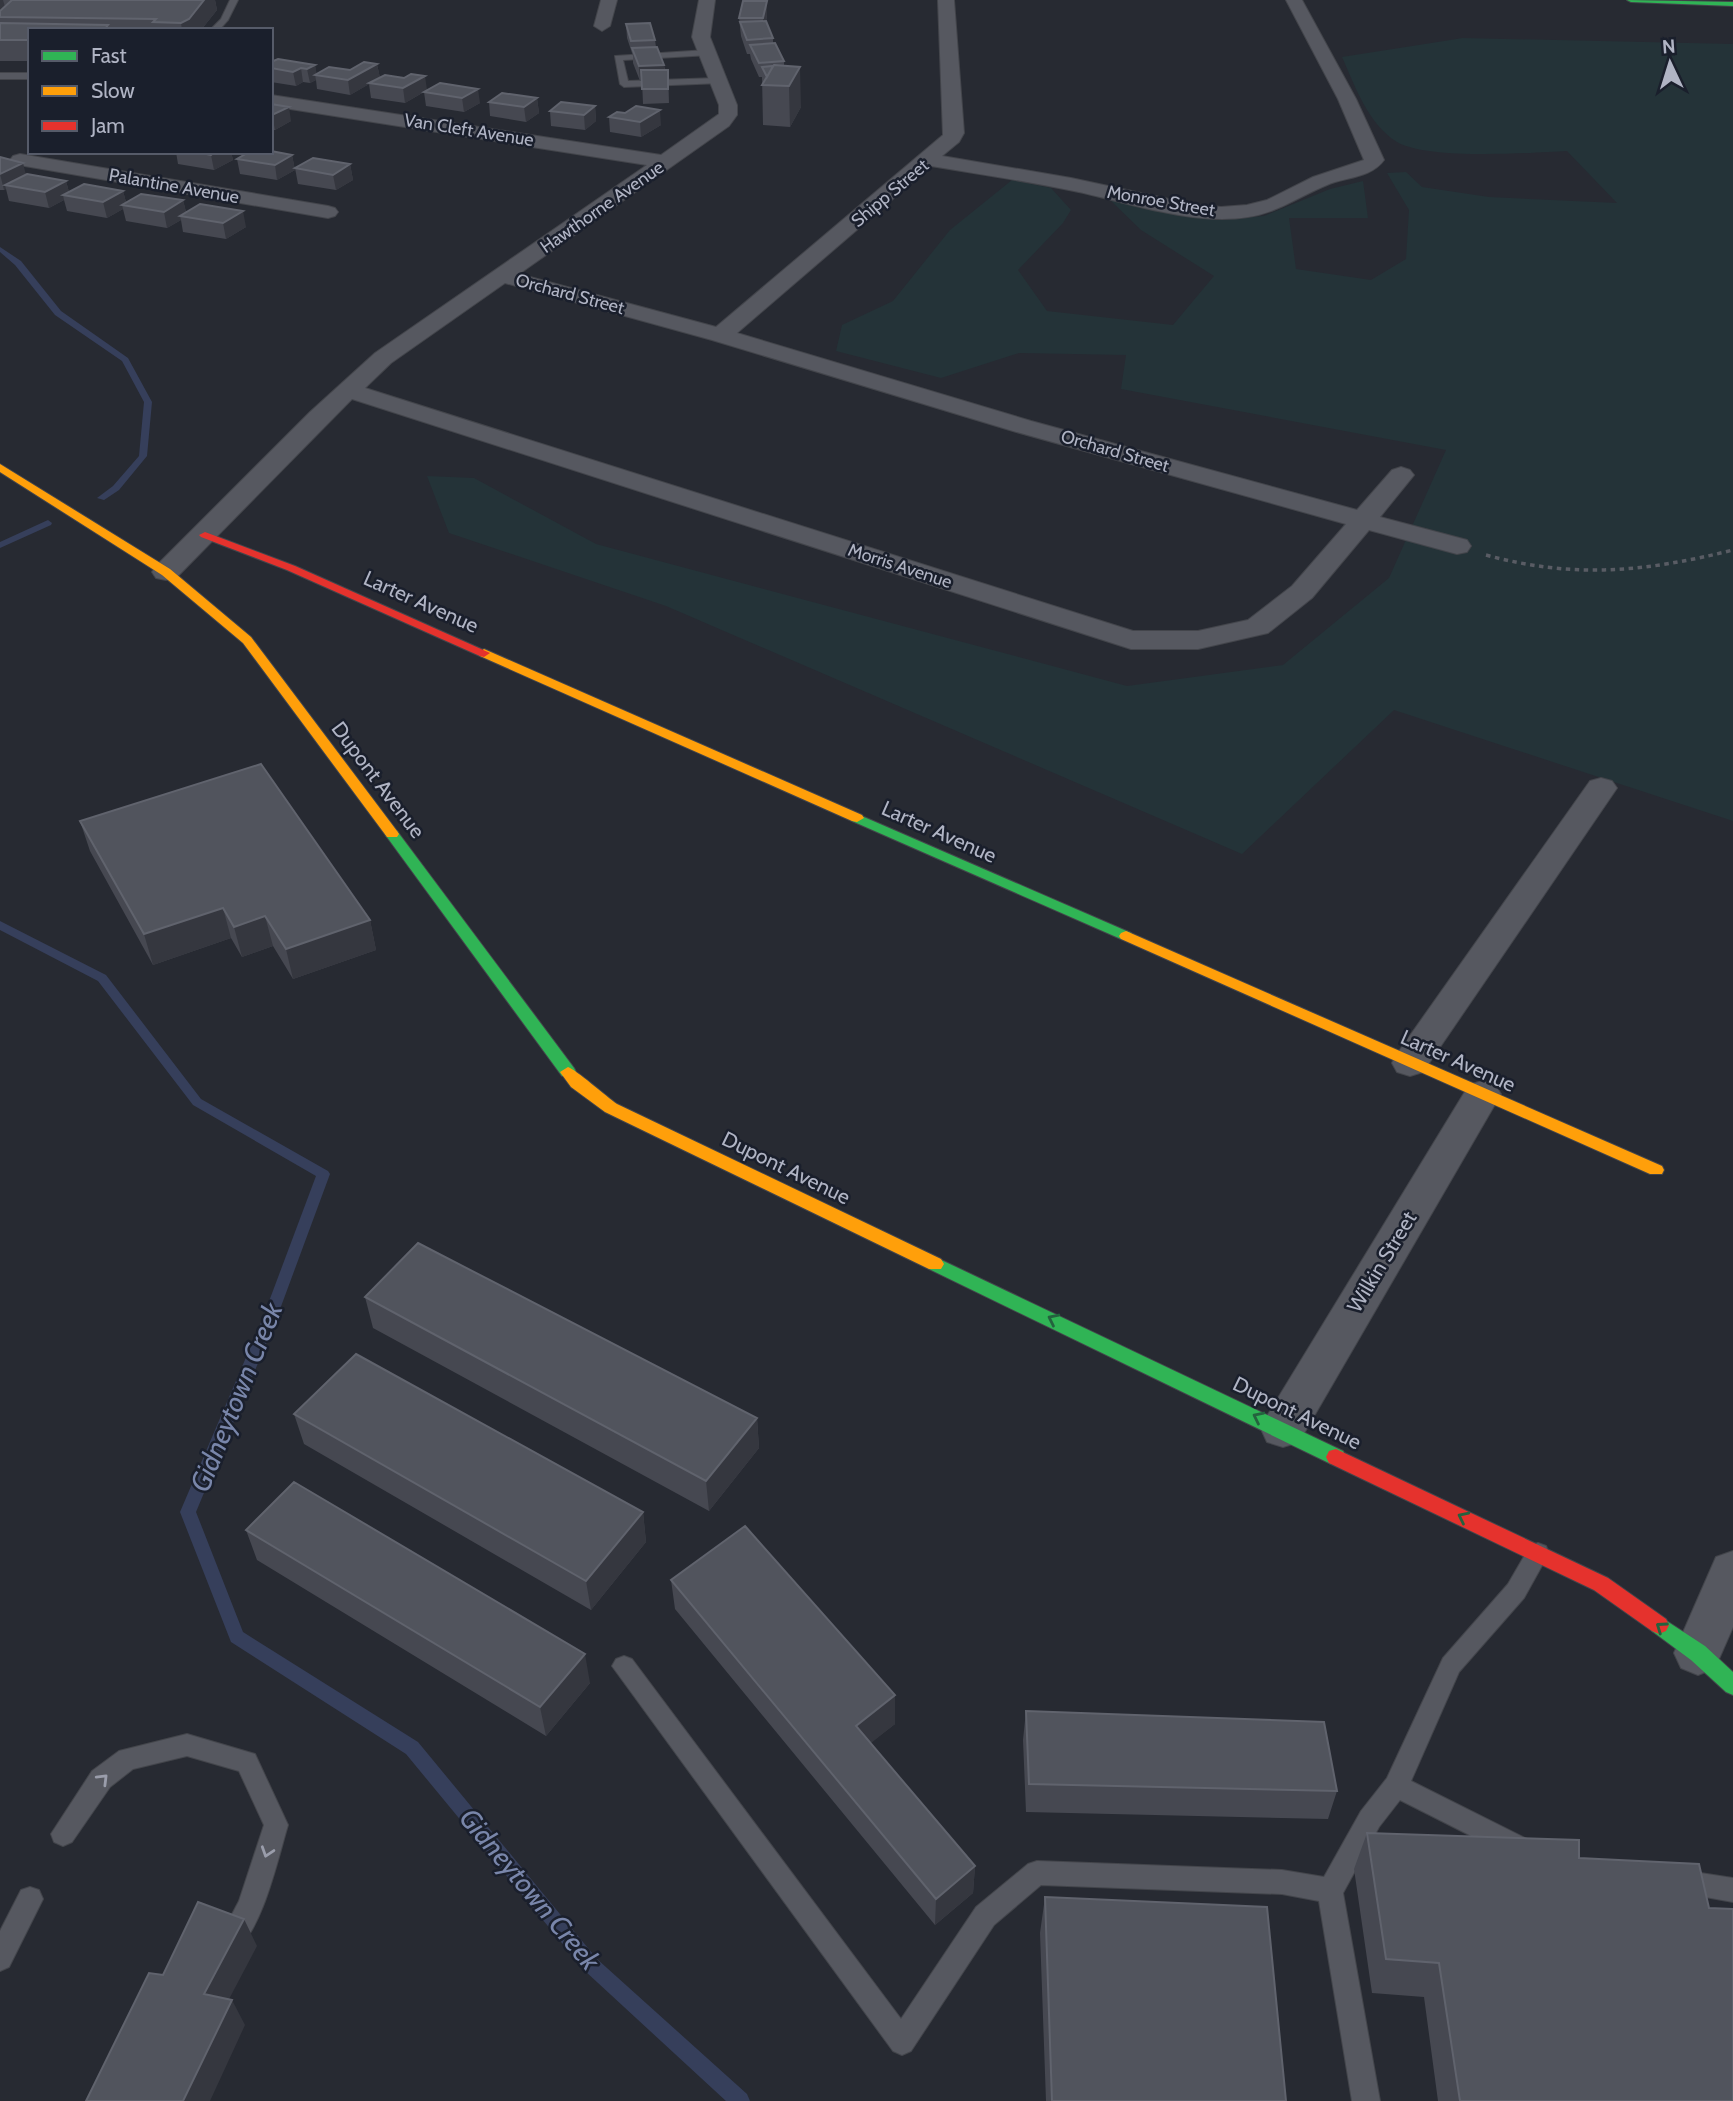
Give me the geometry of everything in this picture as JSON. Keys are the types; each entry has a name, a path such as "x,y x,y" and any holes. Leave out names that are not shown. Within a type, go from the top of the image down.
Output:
{"street":[{"path":"602,26 609,0"},
{"name":"Hawthorne Avenue","path":"166,572 346,390 411,336 503,276 723,122 728,115 728,105 701,37 707,0"},
{"name":"Shipp Street","path":"720,335 930,160 954,132 946,0"},
{"name":"Monroe Street","path":"930,160 1071,184 1192,210 1221,213 1248,211 1274,204 1320,180 1370,166 1374,160 1347,99 1294,0"},
{"path":"1631,0 1733,4"},
{"name":"Van Cleft Avenue","path":"273,100 667,162"},
{"path":"79,169 110,157"},
{"name":"Palantine Avenue","path":"20,160 328,212"},
{"name":"Orchard Street","path":"503,276 720,335 1022,426 1457,546"},
{"name":"Morris Avenue","path":"346,390 1131,640 1198,640 1258,627 1302,592 1401,475"},
{"name":"Dupont Avenue","path":"0,467 166,572 247,640 577,1083 611,1108 1601,1584 1698,1653 1733,1685"},
{"name":"Larter Avenue","path":"205,535 291,568 1656,1170"},
{"path":"1410,1063 1601,788"},
{"name":"Wilkin Street","path":"1283,1429 1482,1094"},
{"path":"1698,1653 1733,1571"}],"lane":[{"path":"216,28 224,20 234,0"},
{"path":"707,53 618,58 624,85 718,81"},
{"path":"0,76 28,76"},
{"path":"1366,2101 1331,1891 1370,1819 1396,1786 1451,1665 1516,1591 1538,1553"},
{"path":"624,1666 902,2042 985,1916 1037,1873 1282,1882 1331,1891"},
{"path":"63,1834 101,1779 127,1759 187,1745 247,1762 276,1825 250,1906 233,1937"},
{"path":"1396,1786 1513,1846 1538,1855"},
{"path":"1654,1878 1733,1890"},
{"path":"0,1958 30,1899"}],"path":[{"path":"1457,546 1506,562 1569,571 1621,573 1679,564 1733,550"}],"shaded area":[{"path":"1463,38 1733,44 1733,821 1394,710 1242,854 666,606 449,533 427,476 474,478 596,544 1127,686 1283,665 1389,578 1446,450 1121,389 1126,355 1019,353 941,378 836,351 842,325 893,301 950,230 1012,180 1051,188 1071,210 1063,223 1018,270 1047,311 1173,325 1214,276 1141,230 1109,199 1217,220 1264,216 1330,189 1363,181 1368,218 1289,218 1296,269 1371,280 1406,259 1409,210 1387,173 1406,172 1422,187 1489,197 1617,203 1567,151 1454,153 1411,148 1397,142 1370,115 1342,57"}],"building":[{"path":"12,0 204,0 189,19 181,23 153,22 156,19 0,17 0,11"},
{"path":"743,1 767,1 763,18 739,18"},
{"path":"766,21 773,38 747,40 740,22"},
{"path":"0,23 108,25 106,28 28,28 28,40 0,40"},
{"path":"650,23 655,40 631,41 626,24"},
{"path":"775,43 784,61 759,63 750,45"},
{"path":"657,47 664,65 639,66 632,48"},
{"path":"278,59 315,65 293,72 273,68 273,61"},
{"path":"364,62 377,64 348,80 315,75 329,67 350,70"},
{"path":"774,65 800,67 789,86 762,85"},
{"path":"773,66 767,77 762,67"},
{"path":"641,70 668,70 668,89 642,89"},
{"path":"411,74 425,76 403,88 369,83 385,75 404,78"},
{"path":"440,83 478,89 462,98 424,92"},
{"path":"502,93 537,98 524,107 489,102"},
{"path":"561,102 595,106 584,115 550,111"},
{"path":"273,104 289,107 273,114"},
{"path":"636,106 660,110 640,122 609,117 617,112 625,113"},
{"path":"273,151 292,155 275,165 237,159 246,154 273,154"},
{"path":"0,157 23,163 0,174"},
{"path":"313,158 350,164 333,175 295,168"},
{"path":"27,174 66,181 45,192 5,185"},
{"path":"84,184 123,191 103,202 63,195"},
{"path":"141,194 183,200 164,212 122,205"},
{"path":"200,204 243,211 223,223 180,216"},
{"path":"261,764 370,920 286,949 265,916 234,927 223,908 144,934 80,821"},
{"path":"418,1243 757,1418 706,1481 365,1297"},
{"path":"356,1354 643,1512 586,1581 294,1414"},
{"path":"294,1482 585,1654 540,1707 246,1530"},
{"path":"745,1526 895,1695 856,1726 975,1866 936,1899 671,1580"},
{"path":"1026,1711 1324,1722 1337,1791 1029,1784"},
{"path":"1367,1833 1579,1840 1579,1858 1699,1864 1709,1908 1733,1909 1733,2101 1460,2101 1439,1963 1386,1959"},
{"path":"1045,1897 1267,1907 1286,2101 1052,2101"},
{"path":"198,1902 244,1919 204,1994 232,2000 183,2101 86,2101 149,1973 163,1975"}],"waterway":[{"name":"Gidneytown Creek","path":"0,249 18,263 58,313 125,360 148,402 143,456 116,488 101,498"},
{"name":"Gidneytown Creek","path":"0,545 48,523"},
{"name":"Gidneytown Creek","path":"0,925 102,978 197,1102 323,1174 269,1320 188,1512 237,1637 412,1748 591,1965 740,2101"}],"traffic: fast":[{"path":"1631,0 1733,4"},
{"path":"857,818 1126,936"},
{"path":"392,834 568,1072"},
{"path":"935,1264 1336,1457"},
{"path":"1659,1625 1698,1653 1733,1685"}],"traffic: slow":[{"path":"0,467 166,572 247,640 392,834"},
{"path":"484,653 857,818"},
{"path":"1126,936 1656,1170"},
{"path":"568,1072 577,1083 611,1108 935,1264"}],"traffic: jam":[{"path":"205,535 291,568 484,653"},
{"path":"1336,1457 1601,1584 1659,1625"}]}
